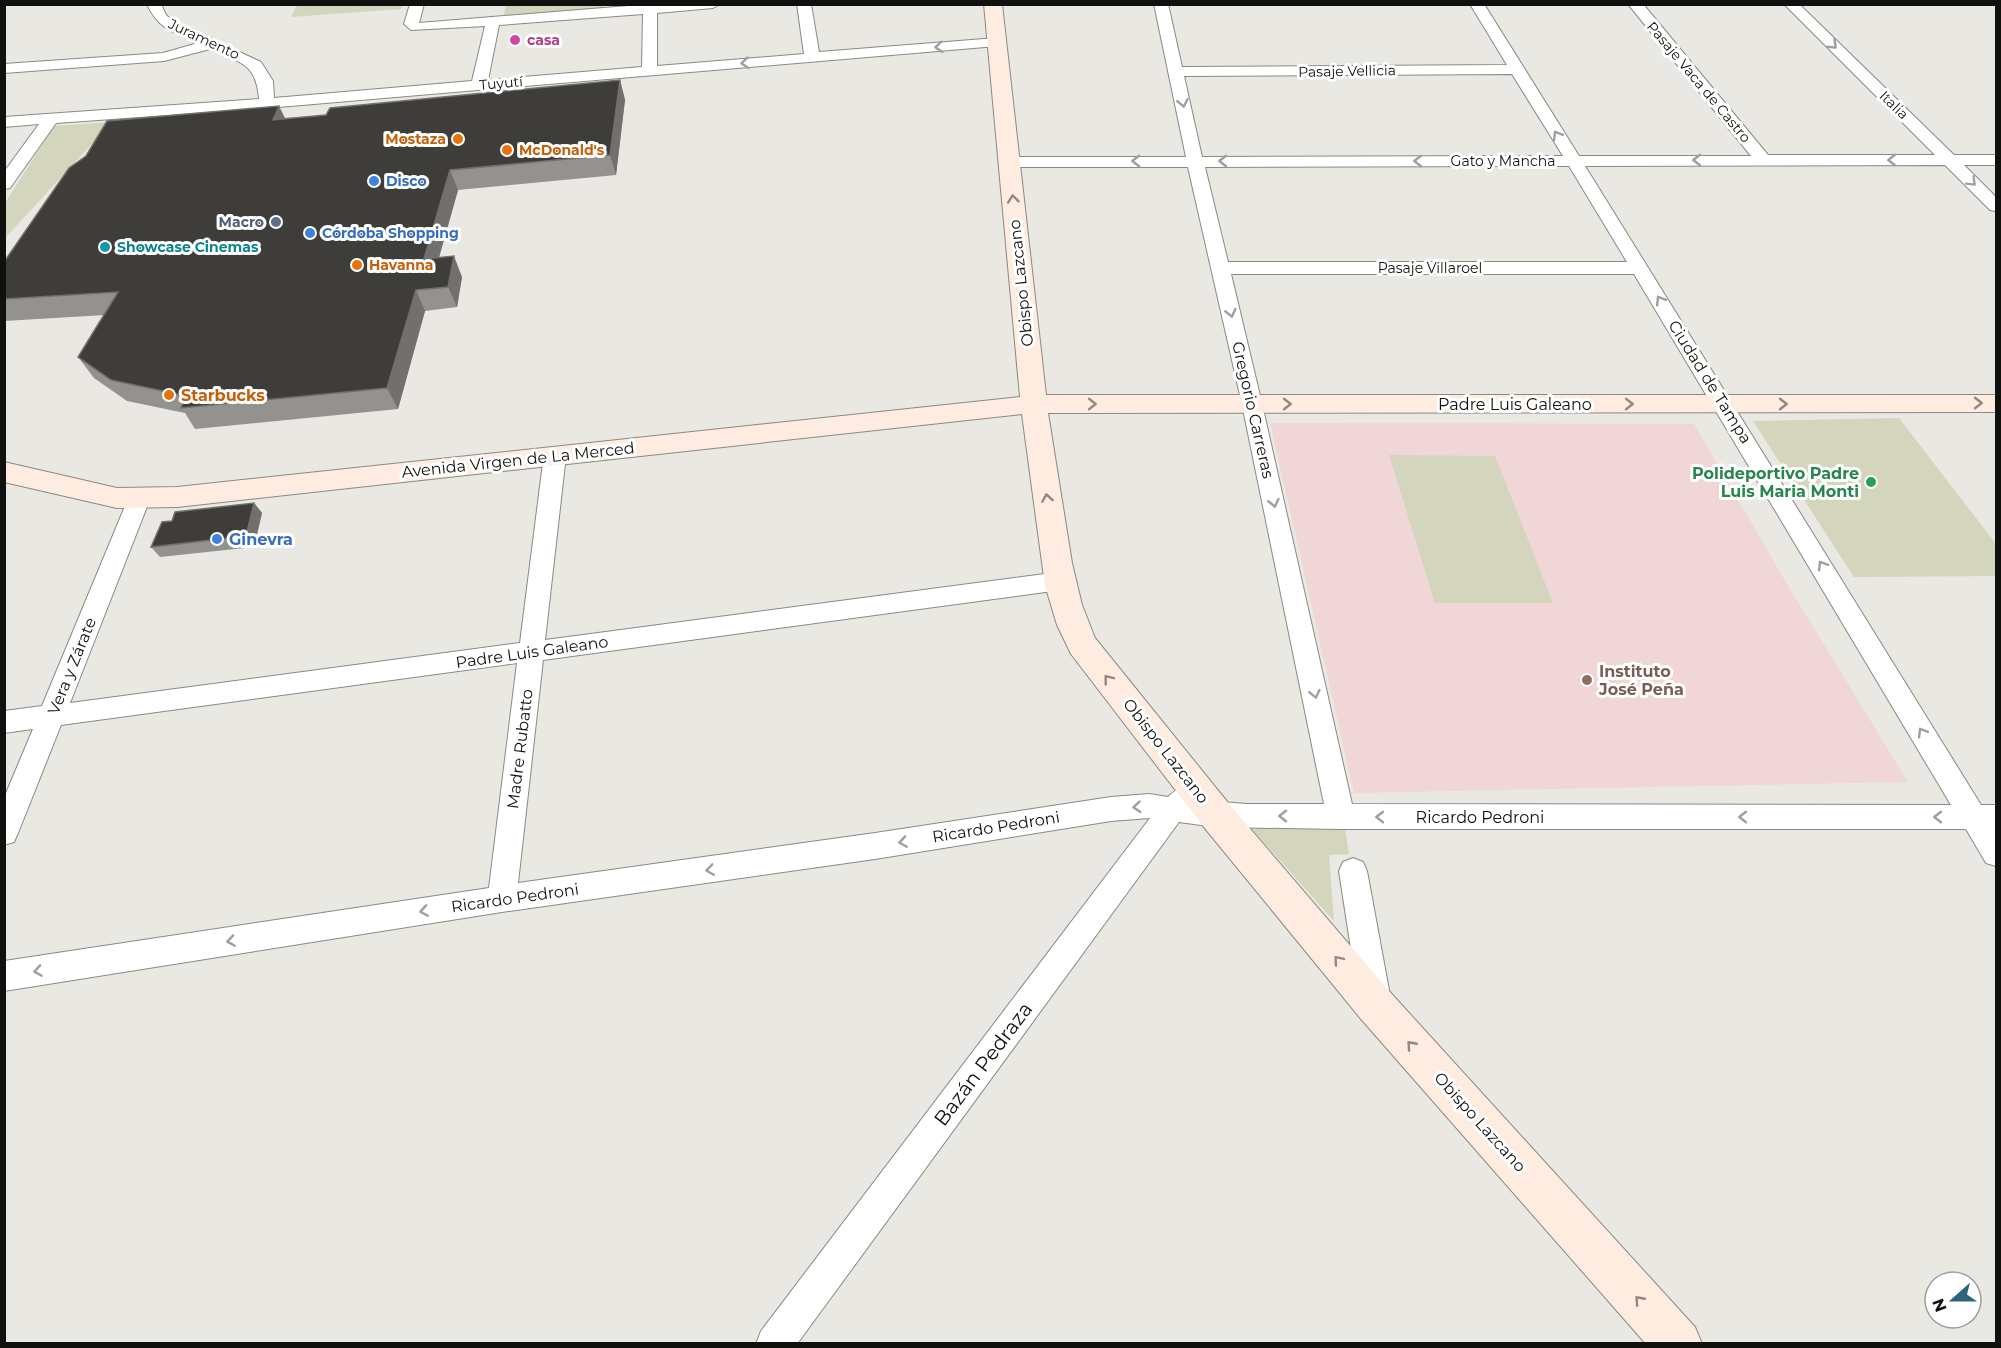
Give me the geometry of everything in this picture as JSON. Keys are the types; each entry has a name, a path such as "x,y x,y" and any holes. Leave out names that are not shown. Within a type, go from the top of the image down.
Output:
{"main road":[{"name":"Obispo Lazcano","path":"993,4 1033,404 1060,581 1073,627 1082,645 1184,799 1216,815 1375,1005 1678,1344"},
{"name":"Padre Luis Galeano","path":"1033,404 1996,403"},
{"name":"Avenida Virgen de La Merced","path":"4,472 107,496 139,499 1033,404"}],"street":[{"name":"Juramento","path":"154,4 160,17 168,24 256,64 266,81 267,103"},
{"path":"417,4 411,24 416,27 713,4"},
{"path":"804,4 812,57"},
{"name":"Gregorio Carreras","path":"1161,4 1194,161 1252,404 1341,817"},
{"name":"Ciudad de Tampa","path":"1477,4 1724,404 1985,817 1996,854"},
{"name":"Pasaje Vaca de Castro","path":"1635,4 1763,160"},
{"name":"Italia","path":"1791,4 1996,206"},
{"path":"649,71 650,9"},
{"path":"479,85 494,21"},
{"name":"Tuyutí","path":"4,122 267,103 997,42"},
{"path":"4,69 164,57 211,44"},
{"name":"Pasaje Vellicia","path":"1177,72 1517,69"},
{"path":"4,184 51,119"},
{"name":"Gato y Mancha","path":"1009,162 1996,160"},
{"name":"Pasaje Villaroel","path":"1221,268 1640,268"},
{"name":"Madre Rubatto","path":"502,899 555,455"},
{"name":"Vera y Zárate","path":"4,833 139,499"},
{"name":"Padre Luis Galeano","path":"4,722 1060,581"},
{"name":"Ricardo Pedroni","path":"4,976 502,899 875,846 1111,809 1149,806 1184,799"},
{"name":"Bazán Pedraza","path":"774,1344 1184,799"},
{"name":"Ricardo Pedroni","path":"1216,815 1985,817"},
{"path":"1353,871 1375,1005"}],"shaded area":[{"name":"Instituto José Peña","path":"1270,423 1694,424 1784,579 1908,782 1354,793"}],"green space":[{"path":"297,4 402,5 401,9 291,17"},
{"path":"506,5 603,5 603,11 503,20"},
{"path":"112,122 5,238 5,203 54,126"},
{"name":"Polideportivo Padre Luis Maria Monti","path":"1899,418 1996,544 1996,576 1854,577 1753,421"},
{"path":"1389,455 1495,456 1553,603 1435,603"},
{"path":"1345,828 1349,854 1329,855 1334,921 1252,829"}],"building":[{"name":"Córdoba Shopping","path":"620,80 610,155 450,170 424,259 454,256 448,287 416,290 387,388 181,408 186,396 111,380 78,357 118,292 4,299 4,262 69,168 86,156 107,121 279,106 273,120 326,115 330,108"},
{"path":"254,503 246,536 151,547 162,522 172,521 175,512"}],"place":[{"name":"casa","path":"515,40"},
{"name":"Mostaza","path":"458,139"},
{"name":"McDonald's","path":"507,150"},
{"name":"Disco","path":"374,181"},
{"name":"Macro","path":"276,222"},
{"name":"Córdoba Shopping","path":"310,233"},
{"name":"Showcase Cinemas","path":"105,247"},
{"name":"Havanna","path":"357,265"},
{"name":"Starbucks","path":"169,395"},
{"name":"Polideportivo Padre Luis Maria Monti","path":"1871,482"},
{"name":"Ginevra","path":"217,539"},
{"name":"Instituto José Peña","path":"1587,680"}]}
